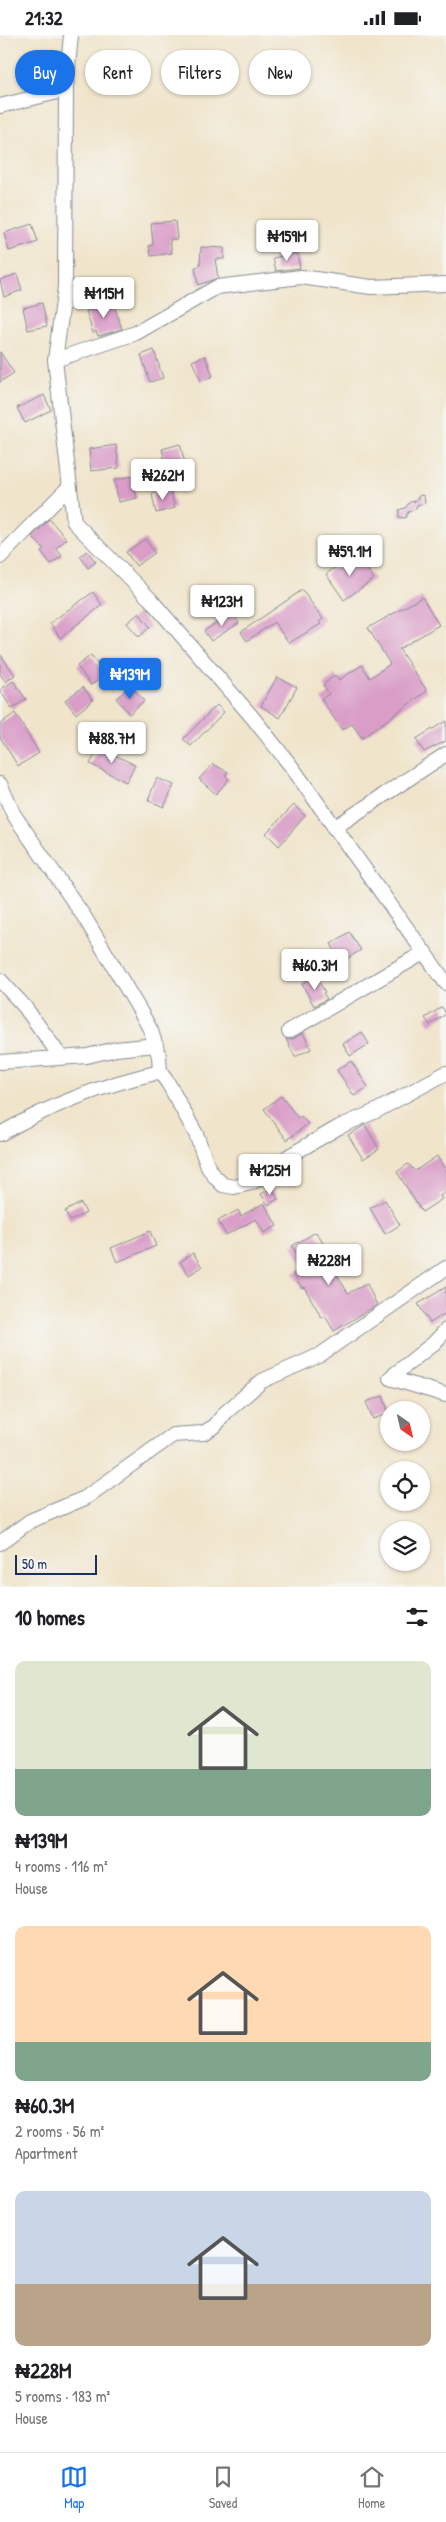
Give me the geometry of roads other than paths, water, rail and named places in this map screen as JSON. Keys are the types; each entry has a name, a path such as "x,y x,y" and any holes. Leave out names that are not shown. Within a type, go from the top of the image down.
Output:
{"street":[{"path":"70,50 71,35"},
{"path":"0,106 45,95"},
{"path":"66,95 65,287 55,360 74,522 150,599 253,718 291,766 446,983"},
{"path":"55,360 136,333 217,287 301,277 371,287 446,284"},
{"path":"0,557 70,486"},
{"path":"334,828 446,754"},
{"path":"0,784 14,815 85,918 143,1015 160,1056 160,1072 196,1134 214,1177 223,1185 234,1187 251,1183 317,1139 376,1111 446,1073"},
{"path":"289,1031 425,952"},
{"path":"0,979 24,1006 61,1057"},
{"path":"0,1062 87,1056 116,1049 156,1045"},
{"path":"0,1134 54,1107 125,1081 160,1072"},
{"path":"0,1543 30,1521 85,1498 173,1435 203,1433 215,1426 235,1404 262,1381 320,1355 446,1268"},
{"path":"446,1330 434,1343 390,1378 446,1395"}]}
